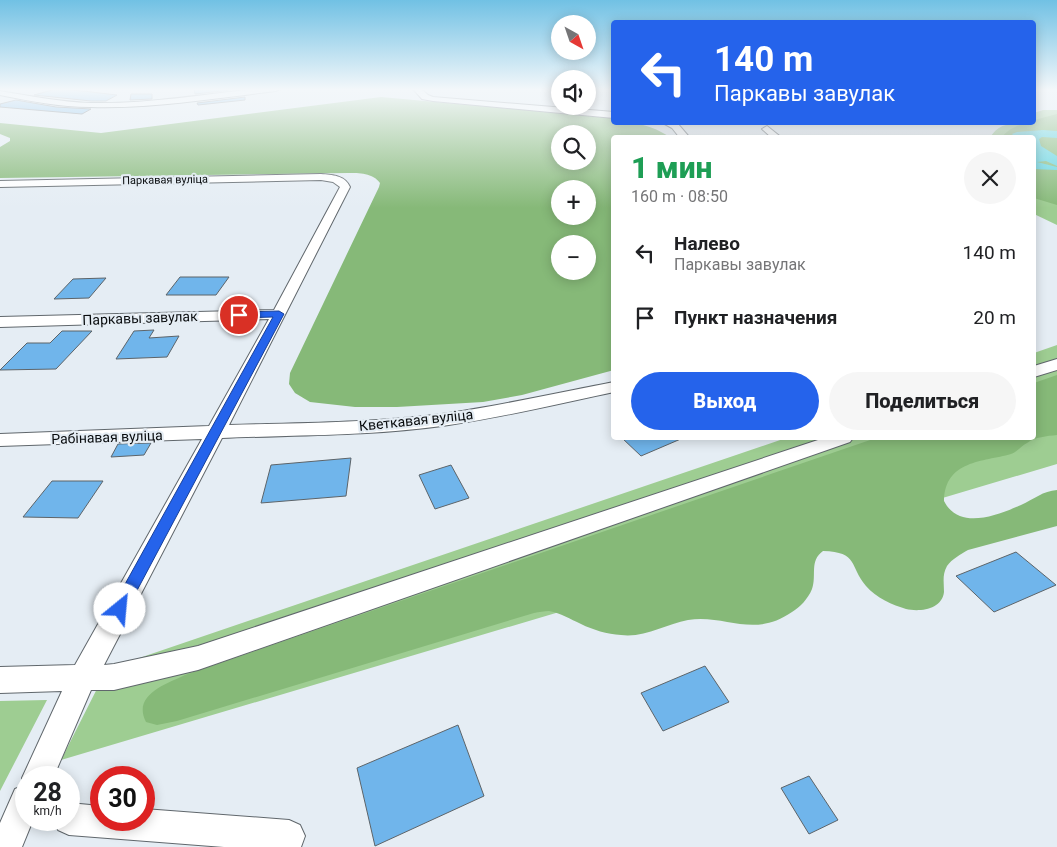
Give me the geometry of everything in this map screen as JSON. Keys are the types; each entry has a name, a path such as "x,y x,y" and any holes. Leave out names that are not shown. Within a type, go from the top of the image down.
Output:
{"street":[{"path":"767,129 774,135"},
{"name":"Паркавая вуліца","path":"0,184 330,177 344,184 344,190 279,314"},
{"path":"42,766 82,679 279,314"},
{"name":"Паркавы завулак","path":"0,322 279,314"},
{"path":"1036,371 1057,364"},
{"name":"Кветкавая вуліца","path":"215,433 376,426 441,420 507,409 611,387"},
{"name":"Рабінавая вуліца","path":"0,440 215,433"},
{"path":"0,680 114,677 153,670 207,655 836,440"},
{"path":"80,820 289,836"},
{"path":"6,847 15,829"}],"green space":[{"path":"0,129 56,129 101,133 136,129 551,129 551,170 596,170 596,129 652,129 666,135 611,135 611,371 522,395 483,402 397,407 355,407 310,402 295,393 289,384 290,373 379,187 380,183 374,177 366,174 348,173 0,178 0,147 10,141 10,138 0,134"},
{"path":"997,129 1057,129 1057,225 1036,215 1036,135 992,135"},
{"path":"1013,129 1057,129 1057,205 1036,199 1036,135 1004,135"},
{"path":"1057,345 1057,464 61,760 107,669 780,440 1036,440 1036,352"},
{"path":"1057,375 1057,435 1036,438 1036,382"},
{"path":"870,440 1032,440 1011,454 967,465 951,477 946,488 944,501 959,516 980,518 990,516 1057,490 1057,526 968,550 960,555 949,563 945,569 944,592 939,603 923,610 906,609 885,600 866,586 848,557 843,554 823,551 816,559 812,589 806,599 792,612 778,620 765,624 752,625 702,619 688,620 647,633 621,635 595,630 553,612 534,613 177,721 157,725 146,722 143,713 147,698 161,687 185,675"},
{"path":"47,700 0,791 0,701"}],"water":[{"path":"1057,131 1057,138 1042,137 1039,139 1041,146 1057,156 1057,166 1046,161 1037,162 1057,167 1057,170 1036,169 1036,135 1012,134 1017,132"}],"building":[{"path":"180,277 229,277 216,295 166,295"},
{"path":"106,278 89,298 54,299 73,279"},
{"path":"154,330 149,338 179,336 167,357 116,359 134,331"},
{"path":"62,331 92,331 56,369 0,370 27,343 50,343"},
{"path":"624,440 678,440 641,456"},
{"path":"151,443 144,455 111,457 118,444"},
{"path":"351,458 346,496 261,503 271,465"},
{"path":"451,465 469,498 435,509 419,475"},
{"path":"52,481 103,481 78,518 23,517"},
{"path":"1016,552 1056,585 994,612 956,576"},
{"path":"705,666 729,702 663,731 641,693"},
{"path":"458,725 484,796 375,846 357,768"},
{"path":"809,776 838,820 809,834 781,788"}],"route":[{"path":"120,609 279,314 239,315"}]}
